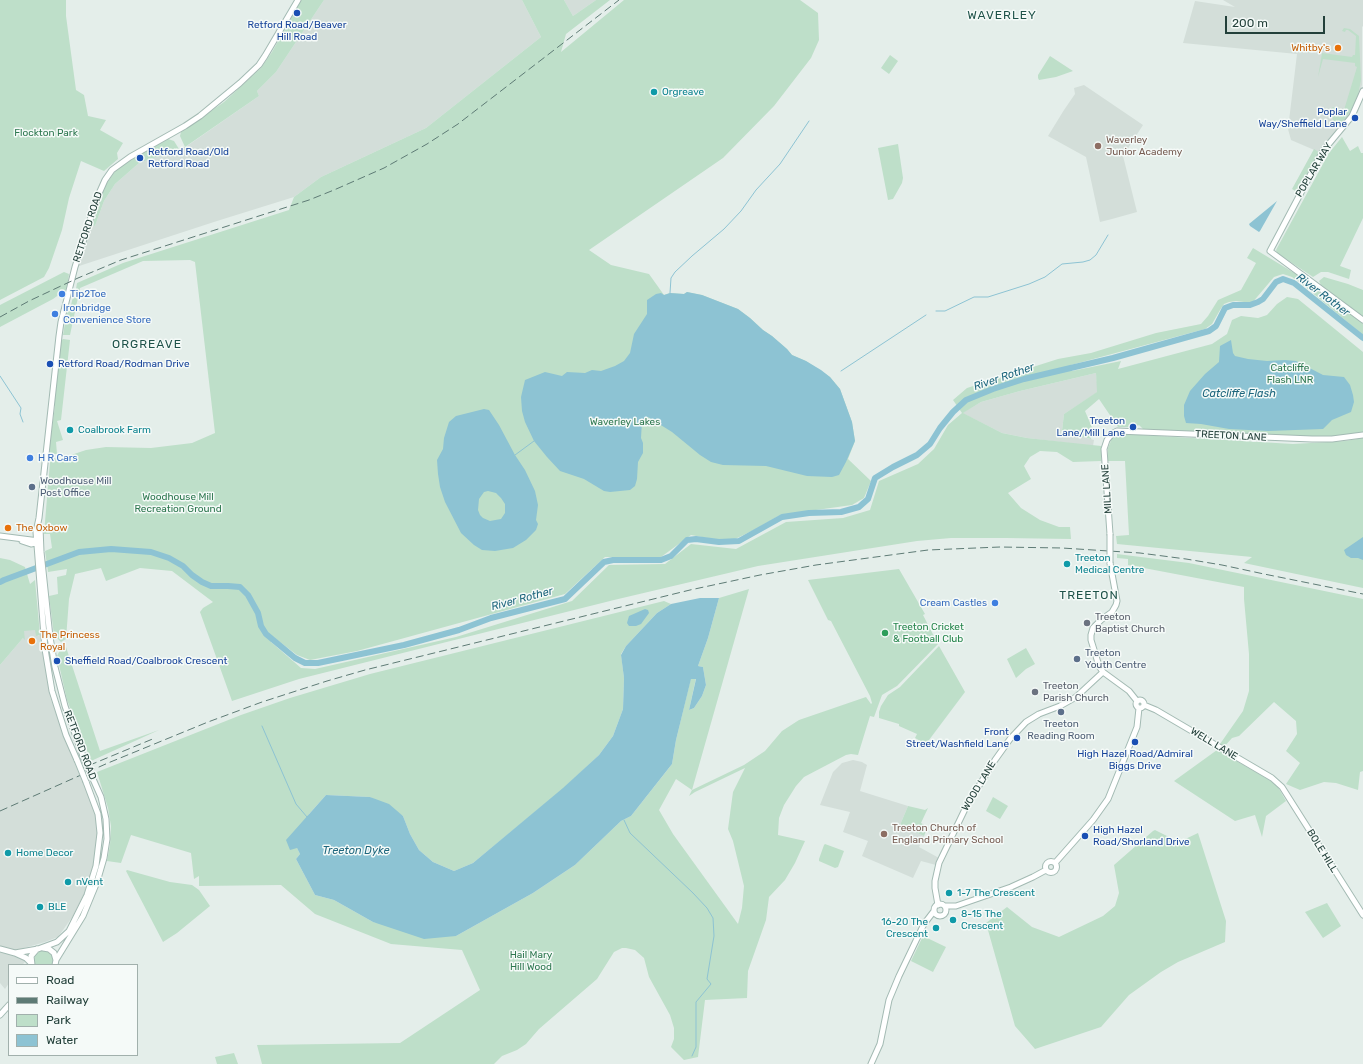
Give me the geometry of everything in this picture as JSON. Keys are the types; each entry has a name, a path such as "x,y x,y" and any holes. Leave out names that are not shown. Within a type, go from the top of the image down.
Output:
{"main road":[{"name":"RETFORD ROAD","path":"40,561 37,552 39,518 61,322 75,267 101,188 110,173 121,162 200,116 245,79 259,65 298,0"},
{"name":"POPLAR WAY","path":"1363,91 1352,116 1323,151 1270,251 1363,320"},
{"name":"TREETON LANE","path":"1105,444 1106,440 1112,434 1123,431 1306,439 1363,435"},
{"name":"MILL LANE","path":"1103,672 1094,651 1091,635 1096,624 1112,612 1117,601 1110,563 1110,534 1105,444"},
{"path":"0,536 38,541"},
{"path":"19,539 31,544 37,552"},
{"name":"RETFORD ROAD","path":"38,541 55,666 65,706 101,797 106,818 107,838 98,882 76,929 55,962"},
{"path":"31,544 38,541"},
{"name":"RETFORD ROAD","path":"15,953 40,948 58,942 69,931 84,900 96,866 100,845 100,823 95,803 66,735 52,691 45,649 41,571"},
{"path":"1046,870 1050,873 1054,872 1056,869 1055,864 1093,820 1108,799 1136,727 1139,708 1137,706 1138,702 1129,691 1103,672"},
{"name":"WOOD LANE","path":"938,904 935,888 936,874 939,863 970,800 986,772 1010,739 1022,726 1039,714 1060,706 1076,696 1103,672"},
{"path":"1138,702 1142,700 1144,704 1143,707 1139,708"},
{"name":"WELL LANE","path":"1144,704 1272,778 1282,787"},
{"name":"BOLE HILL","path":"1282,787 1363,915"},
{"path":"1046,870 1046,865 1048,862 1053,862 1055,864"},
{"path":"926,922 938,916 943,916 956,906 1011,887 1046,870"},
{"path":"871,1064 880,1044 889,1000 905,961 935,907 938,904 945,906 956,906"},
{"path":"945,906 946,913"},
{"path":"934,911 938,916"},
{"path":"31,964 31,956 40,948 52,951 56,956 55,962"},
{"name":"RETFORD ROAD","path":"0,949 26,958 31,964"},
{"path":"0,1015 8,1006"}],"shaded area":[{"path":"324,0 522,0 541,37 426,128 321,177 294,197 76,267 92,225 95,226 104,201 115,184 139,163 187,146 259,96 257,91 276,72"},
{"path":"564,0 596,0 573,16"},
{"path":"1223,0 1363,0 1362,85 1353,110 1319,152 1291,140 1288,129 1297,54 1183,43 1195,1 1235,7"},
{"name":"Waverley Junior Academy","path":"1084,85 1143,125 1123,156 1137,212 1100,222 1086,157 1048,136 1075,94 1074,88"},
{"path":"1096,373 1098,392 1064,414 1062,431 1094,440 1093,446 1027,438 1002,433 962,413 981,402"},
{"path":"35,629 38,636 41,634 50,697 95,811 98,828 97,849 92,871 84,894 73,916 58,937 24,948 25,962 23,964 8,964 8,984 5,989 0,983 0,665 23,638 22,630"},
{"name":"Treeton Church of England Primary School","path":"853,760 867,765 860,791 908,806 900,825 924,836 919,847 939,858 936,865 921,861 913,878 862,856 868,841 843,832 850,812 820,805 833,772 842,763"}],"green space":[{"name":"Flockton Park","path":"0,0 66,0 66,16 76,90 84,95 88,116 106,120 100,130 123,143 117,153 118,159 104,171 81,161 69,198 62,230 49,268 44,277 0,300"},
{"path":"301,0 324,0 276,72 257,91 259,96 185,147 180,136 181,132 224,102 261,68 272,52"},
{"path":"522,0 564,0 573,16 596,0 610,0 566,34 561,52 624,0 800,0 818,13 819,40 811,58 774,106 723,158 589,250 611,265 649,274 664,295 670,293 684,294 687,292 702,295 738,309 772,336 792,355 806,361 830,377 840,389 852,422 855,441 848,459 871,481 864,498 852,505 780,515 733,540 713,539 691,535 661,557 605,557 565,594 357,651 310,660 297,655 272,636 271,642 301,668 315,669 456,637 572,601 609,565 665,564 691,544 736,549 786,522 843,518 870,510 879,481 918,464 934,449 948,425 962,413 953,400 967,388 1058,359 1091,353 1156,333 1201,324 1218,300 1241,290 1256,263 1247,258 1253,248 1296,274 1353,315 1363,324 1363,335 1303,285 1292,277 1283,274 1274,277 1252,303 1236,301 1224,304 1212,324 1205,329 1071,365 1072,371 1121,361 1118,369 1212,344 1227,334 1232,320 1241,316 1258,318 1267,315 1277,304 1287,297 1298,299 1363,352 1363,432 1339,436 1316,437 1143,429 1139,425 1136,427 1118,427 1099,399 1085,411 1093,430 1091,439 1062,431 1064,414 1097,392 1096,373 981,402 963,413 1002,433 1027,438 1101,446 1101,461 1073,462 1057,452 1040,451 1030,457 1024,466 1031,479 1008,493 1021,508 1040,520 1059,527 1070,527 1071,539 951,538 917,541 758,566 614,600 299,679 232,701 200,612 203,608 213,602 172,571 140,568 106,581 101,568 75,574 69,599 66,639 61,642 54,635 49,596 58,594 57,577 66,575 67,569 48,572 45,551 52,548 50,534 44,534 50,462 53,458 59,459 86,450 106,447 151,448 192,443 215,433 195,262 190,260 143,261 80,288 70,335 63,335 67,311 69,305 71,305 77,283 123,263 289,210 294,197 321,177 426,128 541,37"},
{"path":"1344,28 1350,29 1359,36 1361,80 1358,95 1351,110 1345,119 1339,124 1334,122 1331,109 1333,107 1336,108 1335,111 1338,108 1344,110 1357,67 1355,66 1355,63 1323,59 1318,77 1322,53 1352,57 1355,55 1356,36 1348,30 1345,32 1342,31"},
{"path":"890,55 898,61 889,74 881,68"},
{"path":"1050,56 1073,71 1056,77 1039,80 1038,75"},
{"path":"1342,137 1350,151 1358,146 1361,153 1363,153 1363,218 1340,266 1351,270 1349,279 1328,272 1321,272 1313,277 1277,253 1276,250 1329,153"},
{"path":"168,139 174,141 179,149 139,163 115,184 104,201 95,226 92,225 105,186 116,170"},
{"path":"898,144 903,178 902,183 893,199 888,200 878,148"},
{"path":"1314,149 1319,152 1297,192 1292,189"},
{"path":"64,272 69,274 67,289 53,299 0,327 0,305"},
{"path":"1324,277 1363,290 1363,317 1321,285 1319,281"},
{"path":"63,339 70,340 61,420 57,421 63,440 56,442 57,454 53,454 49,452 49,448 55,406 53,405 61,341"},
{"path":"1124,434 1293,444 1345,441 1363,438 1363,588 1244,563 1252,557 1117,544 1116,536 1129,535 1125,461 1108,461 1108,448 1112,438"},
{"path":"1117,554 1189,563 1363,599 1363,771 1360,772 1358,790 1336,783 1324,782 1300,790 1286,784 1300,763 1286,751 1297,734 1296,721 1274,702 1239,736 1232,738 1223,748 1220,744 1243,711 1249,691 1249,654 1244,587 1128,565 1128,559 1117,558"},
{"path":"0,558 10,560 25,567 30,584 35,580 40,635 36,636 35,630 24,631 25,640 23,638 0,665"},
{"name":"Hail Mary Hill Wood","path":"899,569 925,614 923,615 938,644 897,686 882,695 874,717 870,716 858,755 846,755 804,777 796,786 784,805 779,818 778,835 805,841 785,880 769,897 766,920 748,971 747,998 705,1000 698,1057 684,1060 671,1047 674,1039 674,1028 670,1015 649,977 644,958 635,950 622,948 614,952 597,979 539,1029 526,1044 517,1050 502,1056 494,1064 262,1064 257,1045 400,1043 480,990 462,950 391,944 315,914 281,885 199,886 199,876 194,879 191,853 131,835 121,863 107,861 111,826 108,808 97,772 241,715 290,698 370,674 664,601 671,604 657,613 626,646 621,654 624,678 623,709 613,736 599,755 563,789 473,863 454,871 433,862 419,850 410,834 403,816 370,797 326,795 309,814 297,848 300,854 296,859 315,895 334,900 373,922 456,936 533,893 575,865 621,821 631,816 665,773 672,764 676,740 691,678 696,678 689,710 694,708 702,696 706,685 703,667 698,666 708,638 719,598 749,589 692,790 744,765 765,751 782,731 799,720 866,697 871,704 872,703 870,696 831,621 828,620 808,580","holes":["745,768 733,792 728,829 733,841 744,886 742,908 738,924 673,834 659,810 676,779 692,790 689,796"]},
{"path":"939,646 965,692 926,744 915,738 917,734 899,726 899,724 879,718 879,712 888,695 900,687"},
{"path":"66,647 100,751 159,730 91,761 67,700 57,656 61,648"},
{"path":"1026,648 1035,664 1026,669 1016,678 1007,659"},
{"path":"1217,750 1271,781 1278,787 1286,801 1266,816 1262,837 1255,815 1235,821 1174,781"},
{"path":"993,797 1008,806 1000,819 986,811"},
{"path":"908,806 925,810 928,808 921,823 928,827 924,836 900,825"},
{"path":"1155,830 1179,842 1198,833 1226,921 1225,942 1178,962 1161,972 1129,995 1101,1027 1035,1049 1015,1026 986,923 1007,907 1032,927 1059,937 1103,916 1115,906 1119,893 1114,865"},
{"path":"825,844 844,851 838,867 835,868 819,861"},
{"path":"127,870 170,882 192,885 199,890 210,906 177,933 163,942 126,871"},
{"path":"1327,903 1341,926 1323,938 1305,912"},
{"path":"923,936 946,947 933,972 911,961"},
{"path":"40,951 48,951 53,956 52,964 35,964 35,955"},
{"path":"234,1053 238,1064 217,1064 215,1057"}],"water":[{"path":"1277,201 1259,232 1250,226 1249,224"},
{"path":"687,292 702,295 738,309 772,336 792,355 806,361 830,377 840,389 852,422 855,441 839,475 832,477 807,476 766,466 723,465 711,462 672,432 648,417 642,421 641,438 643,443 643,453 638,462 635,486 630,490 610,492 604,491 584,479 560,471 547,457 534,441 525,422 522,411 521,397 525,380 545,372 562,376 567,372 585,373 592,370 601,371 615,366 624,361 630,353 634,334 647,314 647,300 656,294 661,293 664,295 670,293 684,294"},
{"name":"Catcliffe Flash","path":"1231,340 1233,353 1235,356 1267,361 1296,361 1323,375 1344,377 1350,385 1353,395 1354,402 1351,412 1332,420 1323,429 1268,431 1229,429 1186,423 1184,416 1184,405 1190,391 1205,374 1219,362 1220,346"},
{"path":"484,409 489,410 525,470 535,491 538,505 536,520 538,524 536,530 526,540 513,548 495,551 482,550 474,545 461,533 445,502 440,487 437,460 443,449 444,438 449,422 456,416","holes":["488,491 496,493 505,504 505,513 501,519 490,521 480,515 478,510 479,499 484,492"]},
{"path":"1363,537 1363,560 1351,558 1346,555 1344,550"},
{"name":"Treeton Dyke","path":"700,598 719,598 708,638 698,666 703,667 706,685 702,696 694,708 689,710 696,679 691,679 676,740 672,764 631,816 621,821 575,865 533,893 456,936 424,939 373,922 334,900 315,895 296,859 300,854 297,848 290,850 286,840 326,795 370,797 389,804 403,816 410,834 419,850 433,862 454,871 473,863 563,788 599,755 613,736 623,709 624,678 621,655 626,646 657,613 671,604"},
{"path":"645,609 648,610 649,613 641,624 629,626 627,623 629,616"}],"waterway":[{"path":"670,293 671,278 675,272 724,229 741,211 756,190 780,164 809,121"},
{"path":"936,311 945,311 974,297 988,297 1029,284 1045,277 1062,264 1090,260 1096,255 1108,235"},
{"name":"River Rother","path":"0,582 79,552 111,549 151,552 169,558 183,566 202,582 211,586 240,587 248,595 258,613 261,626 266,634 295,658 305,663 318,663 404,645 459,630 491,618 565,599 604,562 613,560 661,560 671,556 687,540 696,539 719,542 739,541 782,517 809,513 841,512 859,507 868,499 875,478 917,455 930,444 940,428 953,412 966,400 1024,379 1113,358 1209,331 1216,326 1225,308 1233,305 1250,305 1258,302 1263,299 1276,282 1283,279 1294,283 1363,338"},
{"path":"841,371 926,315"},
{"path":"0,376 21,408 20,414 23,422"},
{"path":"515,455 534,441"},
{"path":"262,726 296,804 307,817"},
{"path":"624,820 630,833 693,893 707,908 713,918 714,936 707,979 711,984 696,1002 696,1047 692,1056"}],"railway":[{"path":"0,317 29,301 121,260 309,200 384,168 427,144 458,124 619,0"},
{"path":"0,811 108,763 208,722 262,702 327,681 365,670 690,590 816,565 928,550 1000,547 1062,548 1140,553 1186,559 1363,594"},
{"path":"78,770 155,738"}],"place":[{"name":"Retford Road/Beaver Hill Road","path":"297,13"},
{"name":"Whitby's","path":"1338,48"},
{"name":"Orgreave","path":"654,92"},
{"name":"Poplar Way/Sheffield Lane","path":"1355,118"},
{"name":"Waverley Junior Academy","path":"1098,146"},
{"name":"Retford Road/Old Retford Road","path":"140,158"},
{"name":"Tip2Toe","path":"62,294"},
{"name":"Ironbridge Convenience Store","path":"55,314"},
{"name":"Retford Road/Rodman Drive","path":"50,364"},
{"name":"Treeton Lane/Mill Lane","path":"1133,427"},
{"name":"Coalbrook Farm","path":"70,430"},
{"name":"H R Cars","path":"30,458"},
{"name":"Woodhouse Mill Post Office","path":"32,487"},
{"name":"The Oxbow","path":"8,528"},
{"name":"Treeton Medical Centre","path":"1067,564"},
{"name":"Cream Castles","path":"995,603"},
{"name":"Treeton Baptist Church","path":"1087,623"},
{"name":"Treeton Cricket & Football Club","path":"885,633"},
{"name":"The Princess Royal","path":"32,641"},
{"name":"Treeton Youth Centre","path":"1077,659"},
{"name":"Sheffield Road/Coalbrook Crescent","path":"57,661"},
{"name":"Treeton Parish Church","path":"1035,692"},
{"name":"Treeton Reading Room","path":"1061,712"},
{"name":"Front Street/Washfield Lane","path":"1017,738"},
{"name":"High Hazel Road/Admiral Biggs Drive","path":"1135,742"},
{"name":"Treeton Church of England Primary School","path":"884,834"},
{"name":"High Hazel Road/Shorland Drive","path":"1085,836"},
{"name":"Home Decor","path":"8,853"},
{"name":"nVent","path":"68,882"},
{"name":"1-7 The Crescent","path":"949,893"},
{"name":"BLE","path":"40,907"},
{"name":"8-15 The Crescent","path":"953,920"},
{"name":"16-20 The Crescent","path":"936,928"}],"district":[{"name":"WAVERLEY","path":"1002,16"},
{"name":"ORGREAVE","path":"147,345"},
{"name":"TREETON","path":"1089,596"}],"park label":[{"name":"Catcliffe Flash LNR","path":"1290,374"},
{"name":"Waverley Lakes","path":"625,422"},
{"name":"Woodhouse Mill Recreation Ground","path":"178,502"}]}
